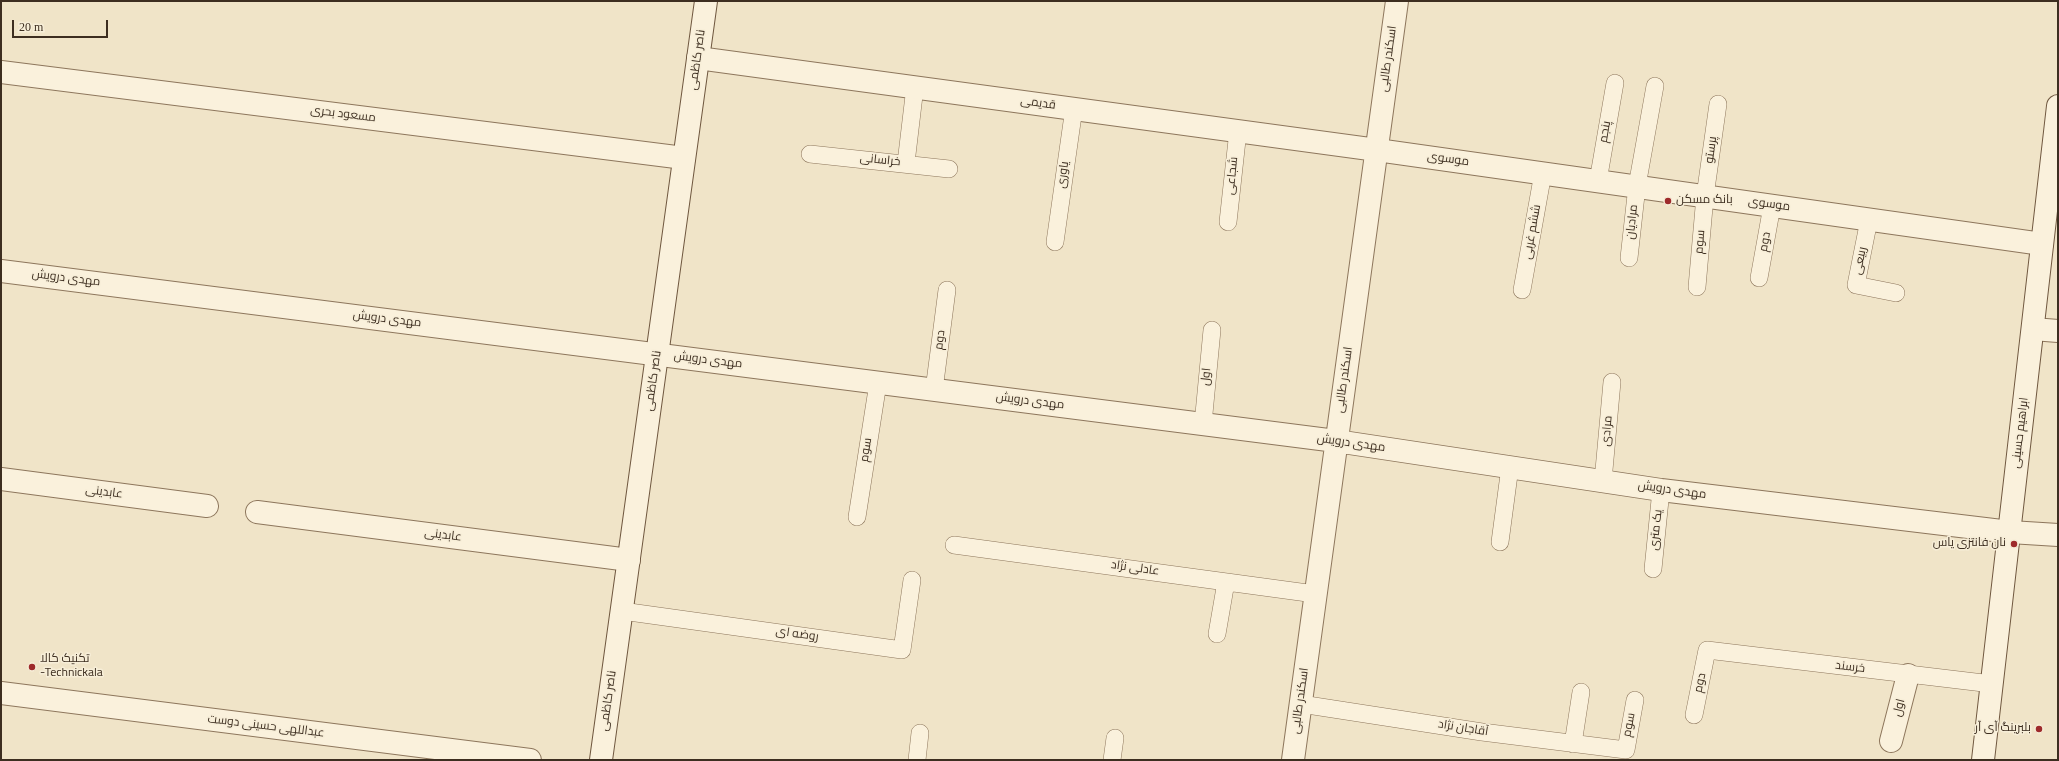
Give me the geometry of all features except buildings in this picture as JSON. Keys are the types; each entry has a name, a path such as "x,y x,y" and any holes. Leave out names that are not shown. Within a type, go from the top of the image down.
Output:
{"street":[{"name":"ناصر کاظمی","path":"601,760 706,1"},
{"name":"اسکندر طالبی","path":"1293,760 1397,1"},
{"name":"قدیمی","path":"698,58 1377,150"},
{"name":"مسعود بحری","path":"1,72 684,158"},
{"name":"ابراهیم حسینی","path":"1983,760 2042,244 2057,132 2058,106"},
{"name":"موسوی","path":"1377,150 2042,244"},
{"name":"مهدی درویش","path":"1,271 1336,441 1662,490 2010,532 2058,535"},
{"path":"2033,329 2058,330"},
{"name":"عابدینی","path":"1,479 207,506"},
{"name":"عابدینی","path":"257,512 629,560"},
{"name":"اول","path":"1891,741 1908,675"},
{"name":"عبداللهی حسینی دوست","path":"1,693 530,760"}],"lane":[{"name":"پنجم","path":"1598,181 1615,83"},
{"name":"مرادیان","path":"1629,258 1637,186 1655,86"},
{"path":"906,163 915,87"},
{"name":"پرستو","path":"1705,196 1718,104"},
{"name":"یاوری","path":"1055,242 1074,108"},
{"name":"شجاعی","path":"1228,222 1238,131"},
{"name":"خراسانی","path":"810,154 906,163 949,169"},
{"name":"ششم غربی","path":"1522,290 1543,173"},
{"name":"سوم","path":"1697,287 1705,196"},
{"name":"دوم","path":"1759,278 1772,206"},
{"name":"ربیعی","path":"1869,220 1856,285 1896,293"},
{"name":"دوم","path":"934,390 947,290"},
{"name":"اول","path":"1203,424 1212,330"},
{"name":"مرادی","path":"1603,481 1612,382"},
{"name":"سوم","path":"857,517 878,383"},
{"path":"1500,542 1510,467"},
{"name":"یک متری","path":"1653,570 1662,490"},
{"name":"عادلی نژاد","path":"954,545 1315,594"},
{"name":"روضه ای","path":"622,611 902,650 912,580"},
{"path":"1217,634 1226,582"},
{"name":"دوم","path":"1694,715 1707,650"},
{"name":"خرسند","path":"1707,650 1992,684"},
{"path":"1573,744 1581,692"},
{"name":"سوم","path":"1626,750 1635,700"},
{"name":"آقاجان نژاد","path":"1301,704 1482,732 1626,750"},
{"path":"917,760 920,733"},
{"path":"1112,760 1115,738"}],"place":[{"name":"بانک مسکن","path":"1668,201"},
{"name":"نان فانتزی یاس","path":"2014,544"},
{"name":"تکنیک کالا -Technickala","path":"32,667"},
{"name":"بلبرینگ آی آر","path":"2039,729"}]}
